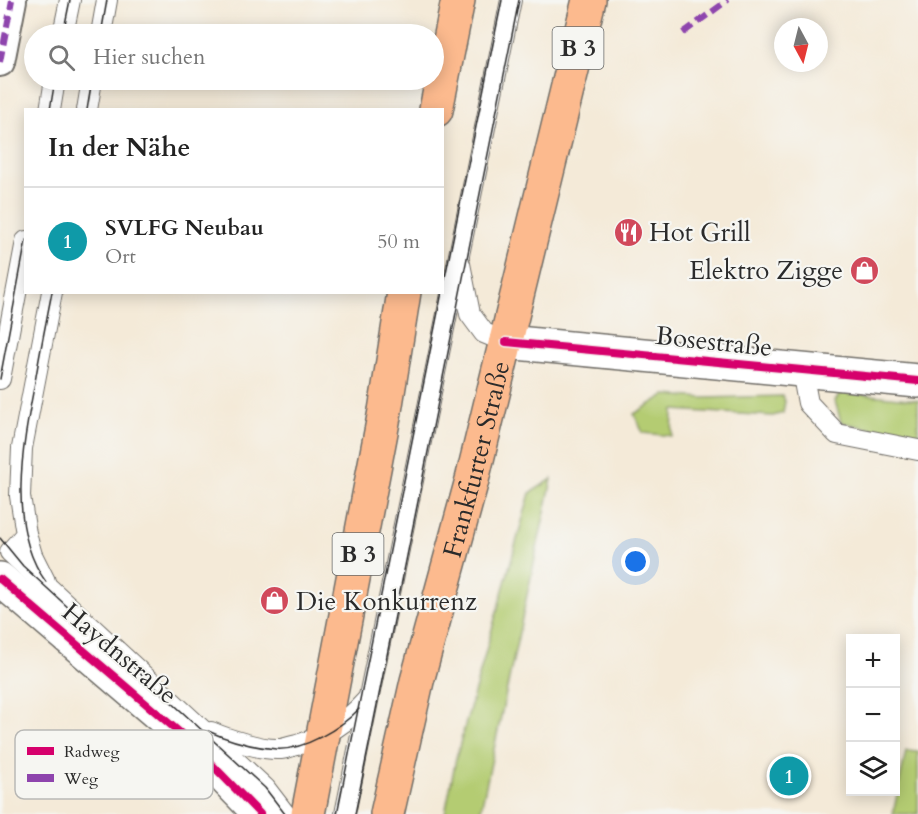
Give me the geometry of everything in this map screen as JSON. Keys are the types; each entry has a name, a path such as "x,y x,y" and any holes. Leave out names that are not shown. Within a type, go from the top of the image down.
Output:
{"main road":[{"path":"444,70 458,0"},
{"name":"Frankfurter Straße","path":"387,814 417,681 472,480 589,0"},
{"path":"436,108 440,90"},
{"name":"B 3","path":"308,814 385,411 404,294"}],"street":[{"path":"0,62 12,0"},
{"name":"Bosestraße","path":"506,342 918,381"},
{"name":"Haydnstraße","path":"6,565 189,729"},
{"name":"Haydnstraße","path":"213,758 260,814"}],"lane":[{"path":"65,24 70,0"},
{"path":"103,24 107,0"},
{"path":"345,814 511,0"},
{"path":"50,108 53,90"},
{"path":"87,108 90,90"},
{"path":"0,379 24,252"},
{"path":"458,257 470,314 484,333 506,342"},
{"path":"52,294 22,448 20,496 32,555 43,578 58,598 189,729 193,730"},
{"path":"450,296 465,325 477,336 506,342"},
{"path":"802,371 808,403 837,434 918,450"},
{"path":"26,534 6,565 58,598"},
{"path":"213,735 278,749 323,736 350,718 368,698"},
{"path":"213,748 265,788 285,814"}],"green space":[{"path":"841,392 918,400 918,440 841,422 835,401"},
{"path":"665,395 704,398 782,396 785,401 783,413 773,416 673,410 672,436 643,433 634,414"},
{"path":"552,479 480,814 445,814 456,758 530,493"},
{"path":"906,751 918,752 918,814 893,814 897,796 900,796 900,780"}],"tram line":[{"path":"65,24 70,0"},
{"path":"103,24 107,0"},
{"path":"444,282 502,0"},
{"path":"355,814 519,0"},
{"path":"50,108 53,90"},
{"path":"87,108 90,90"},
{"path":"0,379 24,251"},
{"path":"46,582 34,560 26,536 21,485 26,432 52,294"},
{"path":"337,814 442,294"},
{"path":"0,538 23,566 202,730"},
{"path":"213,733 250,745 287,749 332,731 359,709"},
{"path":"213,740 265,788 285,814"}],"marked path":[{"path":"0,62 12,0"},
{"path":"683,33 728,0"}],"cycle path":[{"path":"506,342 918,381"},
{"path":"0,579 177,730"},
{"path":"213,766 260,814"}],"place":[{"name":"Hot Grill","path":"628,232"},
{"name":"Elektro Zigge","path":"864,270"},
{"name":"Die Konkurrenz","path":"275,601"},
{"name":"SVLFG Neubau","path":"789,776"}]}
